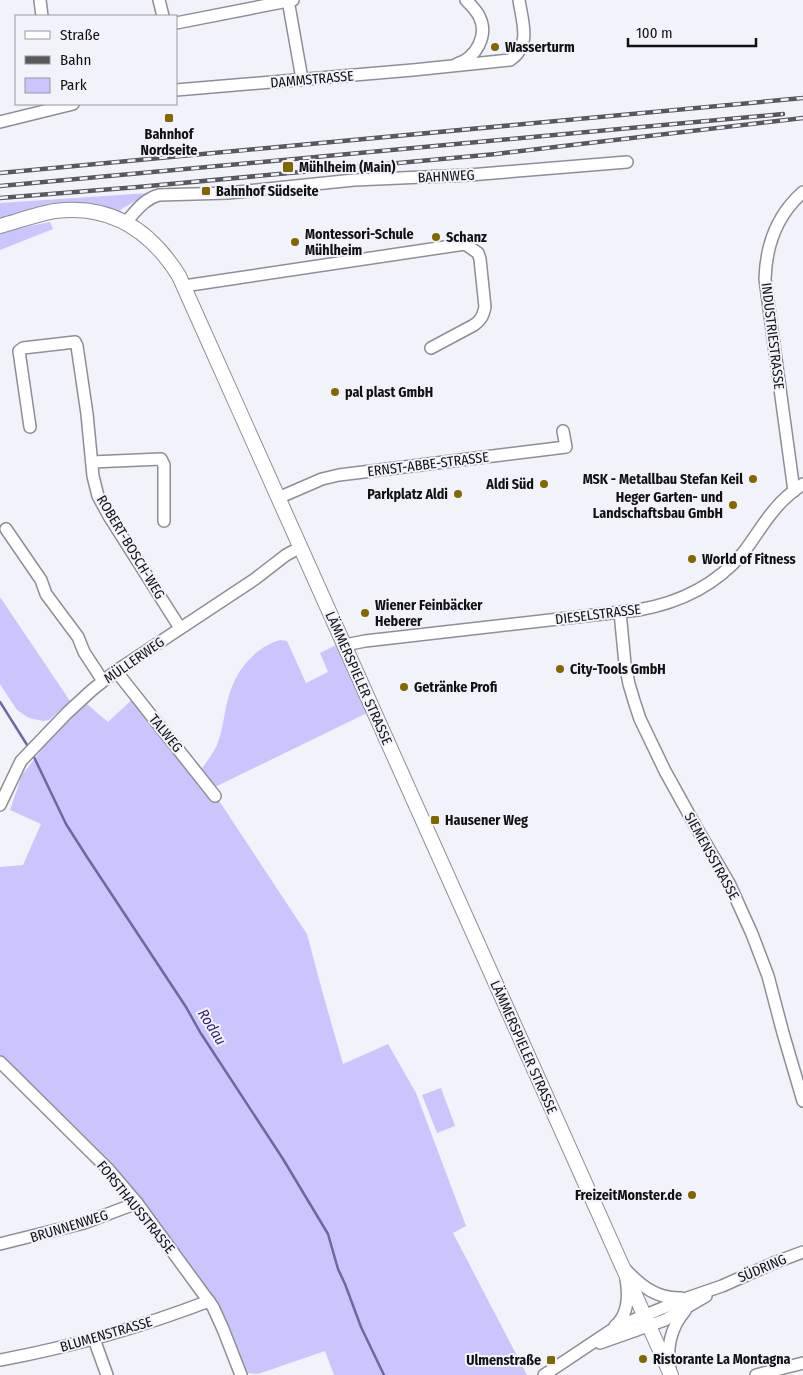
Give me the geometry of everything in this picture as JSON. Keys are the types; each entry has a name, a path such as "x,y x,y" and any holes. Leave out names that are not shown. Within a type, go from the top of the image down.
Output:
{"main road":[{"name":"LÄMMERSPIELER STRASSE","path":"0,226 47,213 70,210 103,214 126,222 163,252 170,262 184,286 671,1375"}],"street":[{"path":"40,0 42,15"},
{"path":"159,0 163,15"},
{"path":"178,23 290,0 302,79"},
{"path":"448,67 467,59 476,50 481,39 480,17 466,0"},
{"name":"DAMMSTRASSE","path":"178,91 504,61 514,57 520,50 524,37 519,0"},
{"path":"0,122 58,105"},
{"name":"BAHNWEG","path":"126,222 144,202 159,195 218,193 354,180 469,175 627,162"},
{"name":"INDUSTRIESTRASSE","path":"798,487 765,288 765,274 768,250 778,223 789,206 803,192"},
{"path":"184,286 465,244 478,253 480,259 485,307 483,314 480,321 474,325 431,348"},
{"name":"ROBERT-BOSCH-WEG","path":"30,427 19,351 24,348 75,342 87,414 96,488 114,524 180,628"},
{"name":"ERNST-ABBE-STRASSE","path":"278,498 322,479 339,474 566,447 563,431"},
{"path":"92,462 161,459 164,466 164,521"},
{"name":"DIESELSTRASSE","path":"345,645 365,641 652,608 672,602 716,579 726,571 744,552 776,508 798,487"},
{"path":"6,529 41,580 46,594 78,637 84,652 103,681"},
{"name":"MÜLLERWEG","path":"0,805 21,761 67,713 103,681 286,555 301,547"},
{"name":"SIEMENSSTRASSE","path":"620,612 625,664 635,704 665,770 729,883 752,934 768,976 803,1101"},
{"name":"TALWEG","path":"116,671 215,796"},
{"name":"FORSTHAUSSTRASSE","path":"0,1062 109,1170 137,1203 209,1301 217,1315 241,1375"},
{"name":"BRUNNENWEG","path":"0,1244 84,1223 137,1203"},
{"name":"SÜDRING","path":"647,1320 776,1262 803,1252"},
{"name":"LÄMMERSPIELER STRASSE","path":"623,1267 637,1282 655,1294 689,1301 674,1326 669,1344 671,1375"},
{"name":"LÄMMERSPIELER STRASSE","path":"610,1331 619,1323 627,1311 626,1283 623,1267"},
{"name":"BLUMENSTRASSE","path":"0,1360 50,1350 94,1338 175,1314 209,1301"},
{"path":"544,1375 610,1331 647,1320"},
{"path":"582,1350 647,1320"},
{"path":"94,1338 107,1375"},
{"path":"756,1375 803,1363"}],"green space":[{"path":"149,193 120,210 123,214 0,220 0,203"},
{"path":"50,222 53,229 0,250 0,232"},
{"path":"0,597 70,701 49,720 43,721 29,718 17,710 0,684"},
{"path":"280,640 287,641 306,683 328,672 320,653 336,645 367,713 213,788 204,778 307,934 343,1064 388,1044 416,1093 466,1226 453,1233 527,1375 334,1375 325,1351 258,1374 247,1373 219,1305 139,1198 106,1157 0,1056 0,867 23,865 41,824 10,810 22,775 81,699 108,722 138,694 200,771 217,745 233,683 243,667 256,653 271,643"},
{"path":"441,1088 455,1126 437,1133 422,1095"}],"waterway":[{"name":"Rodau","path":"0,702 29,748"},
{"name":"Rodau","path":"33,755 66,824 186,1007 200,1032 283,1159 328,1234 338,1269 361,1327 384,1375"}],"railway":[{"path":"0,173 803,98"},
{"path":"0,186 783,114"},
{"path":"0,198 496,154 803,118"}],"place":[{"name":"Wasserturm","path":"495,47"},
{"name":"Bahnhof Nordseite","path":"169,118"},
{"name":"Mühlheim (Main)","path":"288,167"},
{"name":"Bahnhof Südseite","path":"206,191"},
{"name":"Schanz","path":"436,237"},
{"name":"Montessori-Schule Mühlheim","path":"295,242"},
{"name":"pal plast GmbH","path":"335,392"},
{"name":"MSK - Metallbau Stefan Keil","path":"753,479"},
{"name":"Aldi Süd","path":"544,484"},
{"name":"Parkplatz Aldi","path":"458,494"},
{"name":"Heger Garten- und Landschaftsbau GmbH","path":"733,505"},
{"name":"World of Fitness","path":"692,559"},
{"name":"Wiener Feinbäcker Heberer","path":"365,613"},
{"name":"City-Tools GmbH","path":"560,669"},
{"name":"Getränke Profi","path":"404,687"},
{"name":"Hausener Weg","path":"435,820"},
{"name":"FreizeitMonster.de","path":"692,1195"},
{"name":"Ristorante La Montagna","path":"643,1359"},
{"name":"Ulmenstraße","path":"551,1360"}]}
